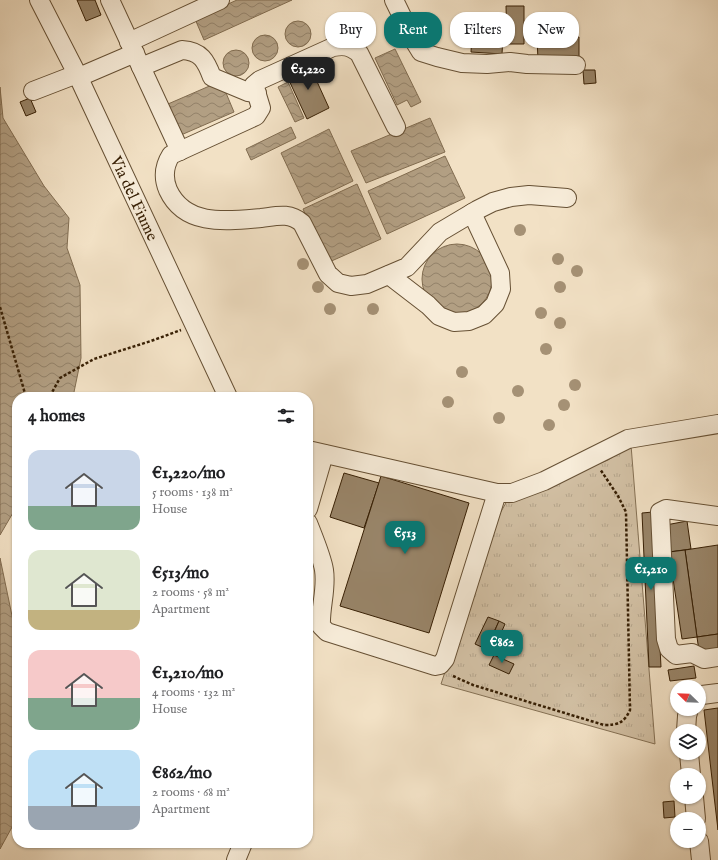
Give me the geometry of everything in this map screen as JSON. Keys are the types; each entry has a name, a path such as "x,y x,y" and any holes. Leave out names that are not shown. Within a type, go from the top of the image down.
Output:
{"street":[{"name":"Via del Fiume","path":"39,0 78,75 226,392"},
{"path":"110,0 180,151"},
{"path":"33,91 135,54 220,0"},
{"path":"394,0 421,52 462,63 487,64 510,62 527,64 576,65"},
{"path":"396,127 359,53 344,46 333,47 260,80 254,85 261,108 256,116 171,155 166,163 164,175 171,196 178,206 188,214 203,218 229,221 284,215 295,218 302,223 328,274 338,283 351,286 367,284 407,267 440,232 493,202 511,197 529,195 567,198"},
{"path":"135,54 189,50 202,57 212,77 248,92 257,93"},
{"path":"389,275 428,305 439,316 454,322 469,322 484,315 495,304 501,289 500,273 472,213"},
{"path":"313,473 316,452 497,493 512,493 544,481 628,439 718,424"},
{"path":"313,538 324,570 321,626 327,632 435,666 440,665 445,659 497,493"},
{"path":"718,516 666,509 660,512 666,639 669,649 676,655 692,653 704,659 718,657"},
{"path":"706,696 718,693"},
{"path":"236,860 241,848"},
{"path":"700,848 701,860"}],"path":[{"path":"0,307 25,392"},
{"path":"52,392 60,378 94,359 151,341 194,325"},
{"path":"440,665 454,677 473,685 604,725 616,725 626,718 630,710 626,512 618,496 600,470 594,456"}],"green space":[{"path":"631,445 655,744 441,684 494,524 507,501 608,460"}],"water":[{"path":"237,0 292,0 204,40 195,19"},
{"path":"298,21 307,25 311,34 307,43 298,47 289,43 285,34 289,25"},
{"path":"265,35 274,39 278,48 274,57 265,61 256,57 252,48 256,39"},
{"path":"395,49 421,102 411,107 407,100 397,105 375,58"},
{"path":"236,50 245,54 249,63 245,72 236,76 227,72 223,63 227,54"},
{"path":"221,81 234,112 181,135 168,104"},
{"path":"288,82 304,118 295,122 278,87"},
{"path":"0,87 3,118 44,186 69,218 67,248 80,285 81,358 74,392 12,392 12,515 0,535"},
{"path":"430,118 445,152 366,183 351,151"},
{"path":"291,127 296,138 251,160 246,149"},
{"path":"329,129 353,181 305,204 281,153"},
{"path":"445,156 465,198 387,234 368,191"},
{"path":"357,184 381,239 327,263 303,209"},
{"path":"457,244 470,247 482,254 489,266 492,279 489,292 482,304 470,311 457,314 444,311 432,304 425,292 422,279 425,266 432,254 444,247"},
{"path":"0,558 12,616 12,827 0,849"}],"building":[{"path":"77,0 95,0 101,15 86,21"},
{"path":"506,6 524,6 523,44 515,44 515,12 506,12"},
{"path":"471,48 502,48 502,54 471,52"},
{"path":"537,48 579,48 579,58 538,60"},
{"path":"309,64 329,108 307,119 286,74"},
{"path":"583,70 595,70 596,83 584,84"},
{"path":"30,98 36,112 26,116 20,102"},
{"path":"344,473 379,483 364,528 330,517"},
{"path":"381,476 469,503 429,633 340,606"},
{"path":"653,512 661,667 649,667 642,513"},
{"path":"687,521 691,549 669,552 666,525"},
{"path":"718,545 718,634 697,637 685,550"},
{"path":"685,550 697,637 682,639 669,552"},
{"path":"488,617 499,621 486,649 475,644"},
{"path":"499,621 505,624 498,640 492,637"},
{"path":"718,634 718,648 699,651 697,637"},
{"path":"494,655 514,664 509,674 489,665"},
{"path":"694,666 696,678 670,681 668,670"},
{"path":"718,708 718,830 705,716 706,716 706,710"},
{"path":"670,801 670,804 674,804 675,812 670,812 670,817 664,818 663,802"}]}
